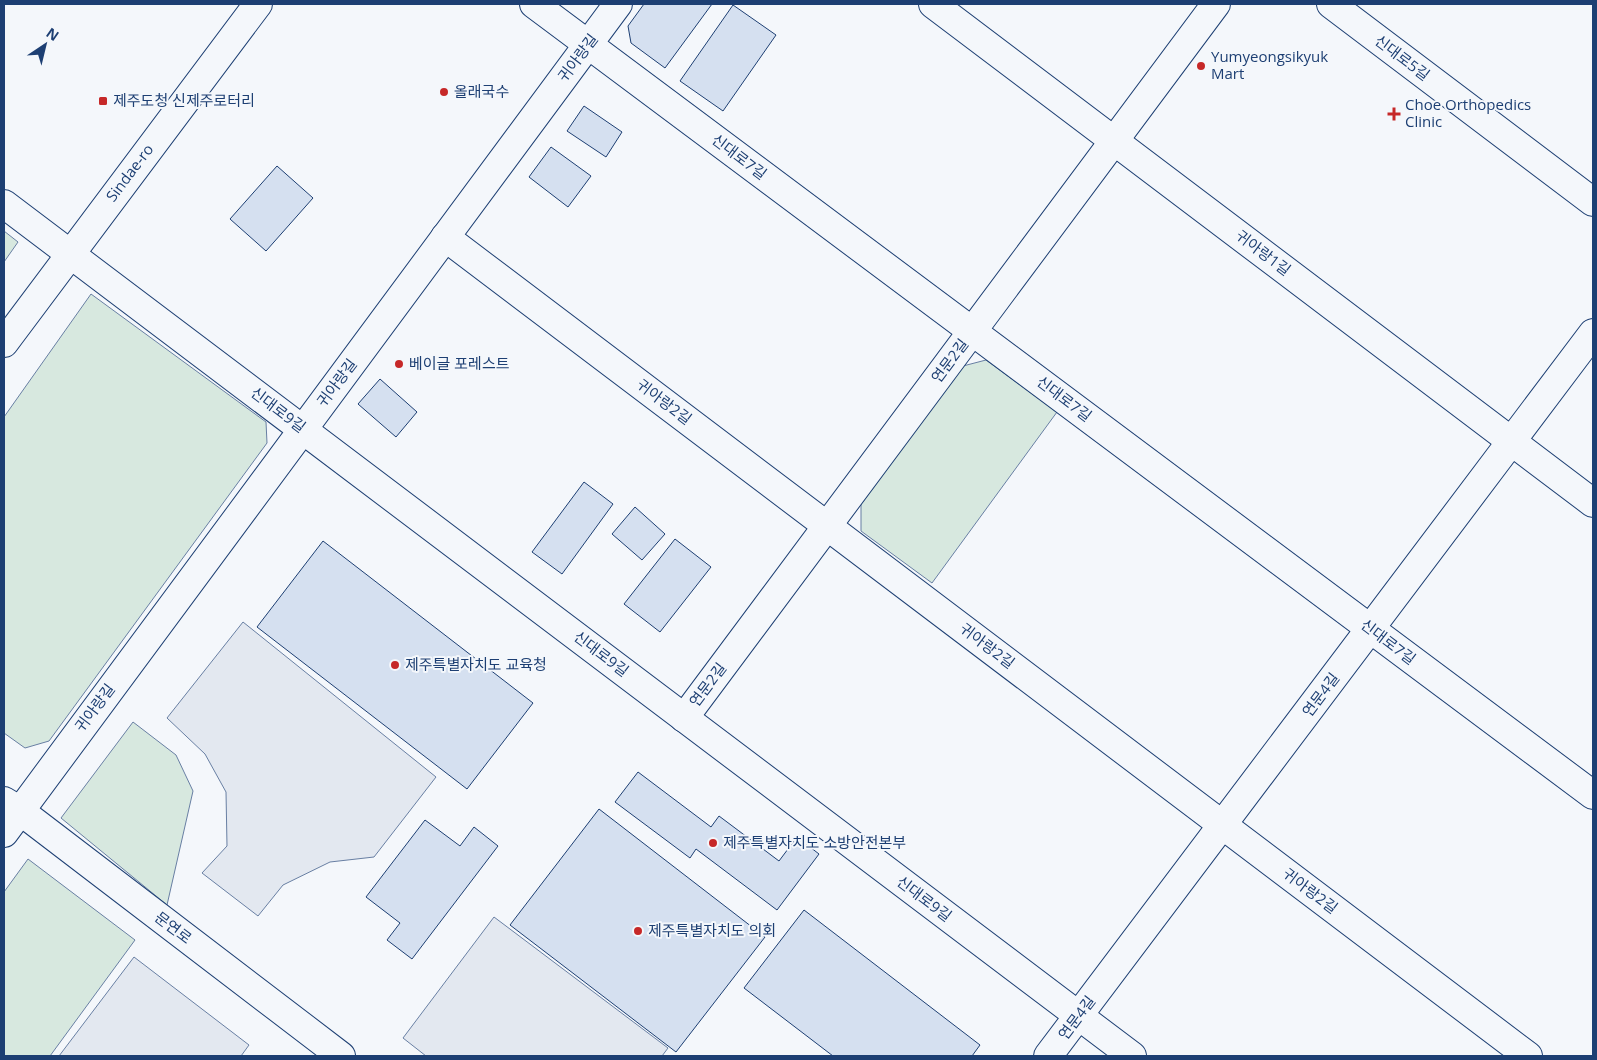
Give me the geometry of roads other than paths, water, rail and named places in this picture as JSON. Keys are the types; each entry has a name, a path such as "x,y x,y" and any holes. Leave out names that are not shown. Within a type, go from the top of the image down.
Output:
{"street":[{"name":"Sindae-ro","path":"4,343 258,4"},
{"name":"신대로7길","path":"534,4 1593,795"},
{"name":"귀아랑길","path":"4,833 11,805 303,428 618,4"},
{"name":"귀아랑1길","path":"933,4 1593,503"},
{"name":"연문2길","path":"684,718 1216,4"},
{"name":"신대로5길","path":"1331,4 1593,202"},
{"name":"신대로9길","path":"4,204 1132,1056"},
{"name":"귀아랑2길","path":"445,237 1528,1056"},
{"name":"연문4길","path":"1048,1056 1593,334"},
{"name":"문연로","path":"11,805 341,1056"}],"place":[{"name":"Yumyeongsikyuk Mart","path":"1201,66"},
{"name":"올래국수","path":"444,92"},
{"name":"제주도청 신제주로터리","path":"103,101"},
{"name":"Choe Orthopedics Clinic","path":"1394,114"},
{"name":"베이글 포레스트","path":"399,364"},
{"name":"제주특별자치도 교육청","path":"395,665"},
{"name":"제주특별자치도 소방안전본부","path":"713,843"},
{"name":"제주특별자치도 의회","path":"638,931"}]}
